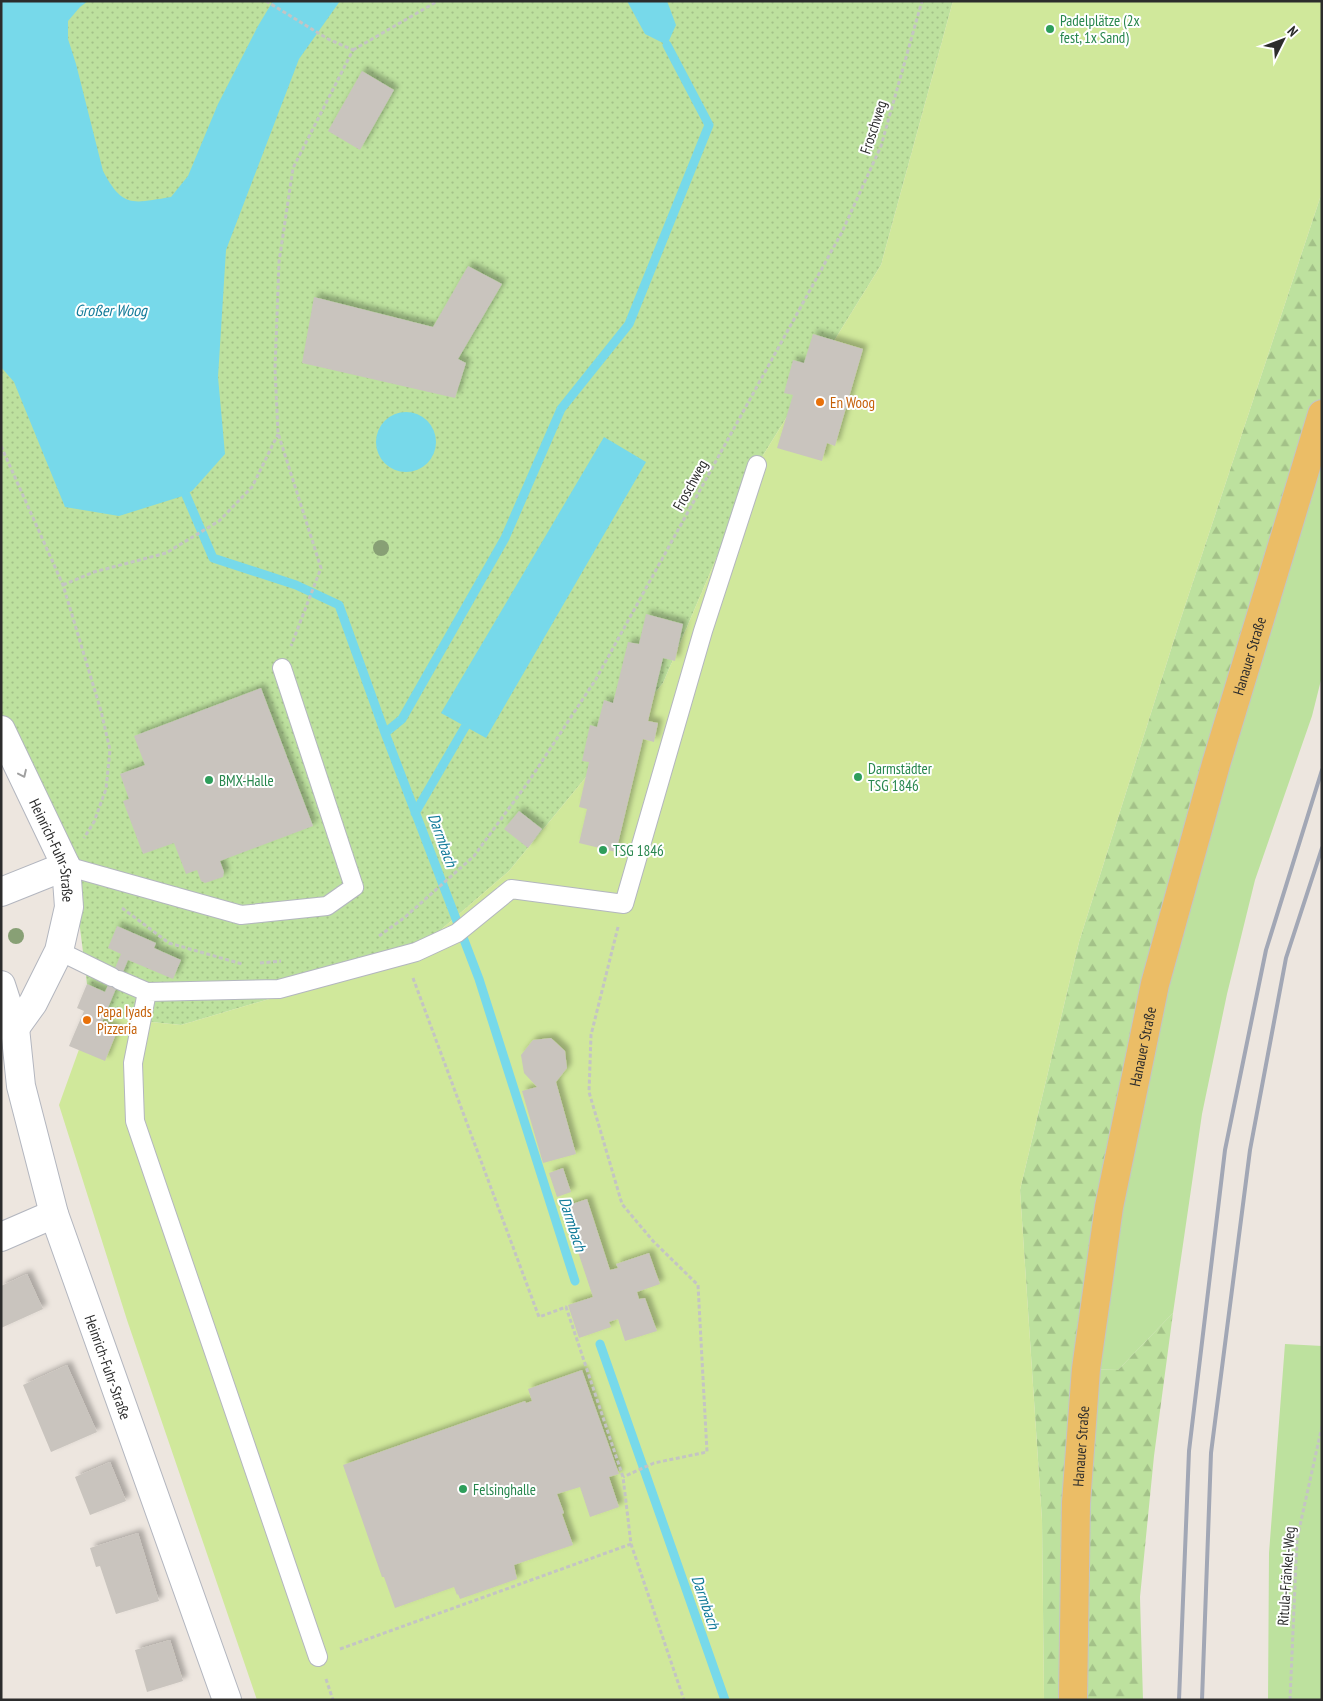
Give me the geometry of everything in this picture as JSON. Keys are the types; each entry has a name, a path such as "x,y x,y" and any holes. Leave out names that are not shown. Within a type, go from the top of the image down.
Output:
{"main road":[{"name":"Hanauer Straße","path":"1073,1700 1078,1484 1086,1369 1109,1207 1155,984 1216,764 1322,414"}],"street":[{"name":"Heinrich-Fuhr-Straße","path":"1,730 7,739 66,866 69,906 59,951 33,1003 15,1028"},
{"path":"1,892 66,866"},
{"name":"Heinrich-Fuhr-Straße","path":"1,985 15,1028 20,1086 54,1214 227,1700"},
{"path":"1,1237 54,1214"}],"lane":[{"path":"59,951 115,979 147,992 279,988 410,953 457,933 511,889 624,904 703,631 757,466"},
{"path":"66,866 241,915 327,906 354,887 282,668"},
{"path":"147,992 133,1064 135,1121 318,1657"}],"path":[{"path":"289,650 321,568 278,433 275,369 279,262 293,168 353,50 438,1"},
{"name":"Froschweg","path":"391,927 404,918 474,856 524,789 596,679 842,232 881,146 922,1"},
{"path":"267,3 328,39 353,50"},
{"path":"62,585 94,572 166,553 219,521 252,487 278,433"},
{"path":"1,446 62,585 101,711 110,750 106,789 94,822 66,866"},
{"path":"623,1477 654,1463 707,1452 698,1285 653,1240 622,1204 589,1092 591,1035 624,904"},
{"path":"410,953 422,1000 538,1317 566,1308 623,1477 631,1544 684,1700"},
{"name":"Ritula-Fränkel-Weg","path":"1290,1700 1297,1539 1322,1426"},
{"path":"318,1657 631,1544"}],"green space":[{"path":"1,1 953,1 881,265 754,470 663,683 509,871 408,958 181,1025 91,1016 71,856 1,723"},
{"name":"Darmstädter TSG 1846","path":"953,1 1322,1 1322,192 1178,627 1079,942 1020,1190 1042,1520 1044,1700 257,1700 127,1320 59,1105 91,1016 181,1025 408,958 509,871 663,683 754,470 881,265"},
{"path":"1322,192 1322,414 1216,764 1087,1369 1118,1370 1173,1313 1154,1456 1140,1597 1143,1700 1044,1700 1042,1520 1020,1190 1079,942 1178,627"},
{"path":"1322,414 1322,676 1312,716 1255,880 1227,994 1202,1114 1173,1313 1118,1370 1086,1369 1109,1207"},
{"path":"1285,1344 1322,1346 1322,1700 1268,1700 1269,1553"}],"water":[{"name":"Großer Woog","path":"1,1 88,1 68,21 68,39 103,171 110,183 123,198 147,201 171,197 188,176 218,104 273,1 340,1 299,59 226,250 218,377 225,454 193,490 186,495 119,516 65,507 14,382 1,367"},
{"path":"627,1 667,1 676,25 667,45 645,34"},
{"path":"406,412 423,417 431,425 436,442 431,459 423,467 406,472 389,467 381,459 376,442 381,425 389,417"},
{"path":"604,437 646,462 486,738 441,713"}],"building":[{"path":"362,71 394,90 360,150 328,131"},
{"path":"468,266 502,284 458,359 466,363 455,398 302,363 314,297 433,327"},
{"path":"813,334 863,349 835,446 827,443 822,461 777,448 793,395 784,393 793,360 804,363"},
{"path":"646,614 683,624 675,661 663,658 648,721 658,723 654,742 643,739 616,852 579,843 587,809 579,807 589,762 582,761 590,725 597,727 604,700 613,703 628,642 639,644"},
{"name":"BMX-Halle","path":"261,688 313,826 220,861 224,872 223,877 205,883 201,881 197,870 186,874 174,843 143,854 123,801 129,799 120,774 145,765 134,736"},
{"path":"519,811 542,829 528,848 504,829"},
{"path":"117,926 156,943 154,948 181,960 173,979 128,960 102,1022 118,1029 105,1061 69,1046 84,1011 77,1008 87,984 105,992 121,954 108,948"},
{"path":"551,1038 565,1051 567,1068 556,1082 576,1154 543,1163 522,1091 537,1087 524,1073 521,1055 533,1040"},
{"path":"563,1168 571,1192 557,1197 549,1173"},
{"path":"587,1199 610,1270 618,1268 616,1264 649,1253 660,1284 637,1292 639,1299 645,1298 657,1331 625,1341 618,1319 609,1322 611,1327 579,1338 568,1305 593,1297 563,1207"},
{"path":"27,1274 43,1309 1,1328 1,1286"},
{"path":"67,1365 97,1432 51,1452 23,1385"},
{"name":"Felsinghalle","path":"582,1370 619,1474 609,1477 619,1507 590,1517 580,1487 557,1494 573,1545 514,1565 517,1579 460,1599 454,1587 395,1608 384,1577 382,1577 343,1465 525,1401 526,1403 532,1401 528,1389"},
{"path":"110,1462 126,1501 90,1515 75,1477"},
{"path":"138,1533 159,1601 116,1614 100,1566 96,1567 90,1548"},
{"path":"170,1640 183,1681 147,1692 135,1650"}],"waterway":[{"path":"385,733 402,719 505,538 561,409 629,324 709,125 667,45"},
{"name":"Darmbach","path":"186,495 213,558 296,585 339,605 385,733 479,979 575,1281"},
{"path":"415,813 465,727"},
{"name":"Darmbach","path":"600,1344 725,1700"}],"railway":[{"path":"1179,1700 1189,1451 1225,1150 1266,950 1322,770"},
{"path":"1202,1700 1211,1453 1250,1150 1286,958 1322,848"}],"place":[{"name":"Padelplätze (2x fest, 1x Sand)","path":"1050,29"},
{"name":"En Woog","path":"820,402"},
{"name":"Darmstädter TSG 1846","path":"858,777"},
{"name":"BMX-Halle","path":"209,780"},
{"name":"TSG 1846","path":"603,850"},
{"name":"Papa Iyads Pizzeria","path":"87,1020"},
{"name":"Felsinghalle","path":"463,1489"}]}
